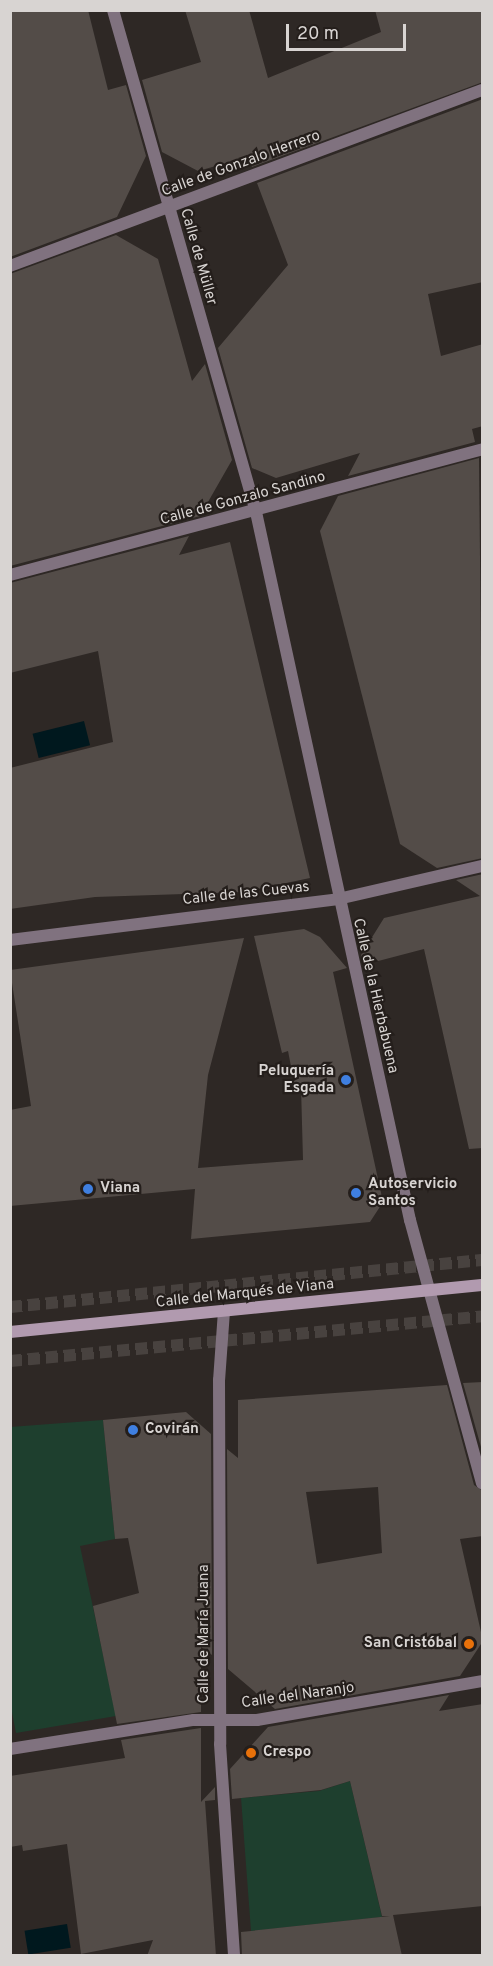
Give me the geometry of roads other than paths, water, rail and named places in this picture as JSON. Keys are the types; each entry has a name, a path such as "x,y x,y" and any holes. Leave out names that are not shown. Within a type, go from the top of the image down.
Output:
{"street":[{"name":"Calle de Müller","path":"113,10 256,512"},
{"name":"Calle de Gonzalo Herrero","path":"10,266 483,90"},
{"name":"Calle de Gonzalo Sandino","path":"10,575 256,512 483,449"},
{"name":"Calle de la Hierbabuena","path":"256,512 335,866 338,899 410,1220 483,1483"},
{"name":"Calle de las Cuevas","path":"10,940 338,899 483,866"},
{"name":"Calle del Marqués de Viana","path":"10,1332 483,1285"},
{"name":"Calle de María Juana","path":"224,1311 219,1380 220,1720 234,1956"},
{"name":"Calle del Naranjo","path":"10,1749 220,1720 257,1720 483,1681"}],"water":[{"path":"84,721 90,745 39,758 33,734"},
{"path":"67,1924 71,1948 28,1954 25,1931"}],"tunnel":[{"path":"10,1307 482,1260"},
{"path":"10,1361 482,1316"}],"place":[{"name":"Peluquería Esgada","path":"346,1080"},
{"name":"Viana","path":"88,1189"},
{"name":"Autoservicio Santos","path":"356,1193"},
{"name":"Covirán","path":"133,1430"},
{"name":"San Cristóbal","path":"469,1644"},
{"name":"Crespo","path":"251,1753"}]}
